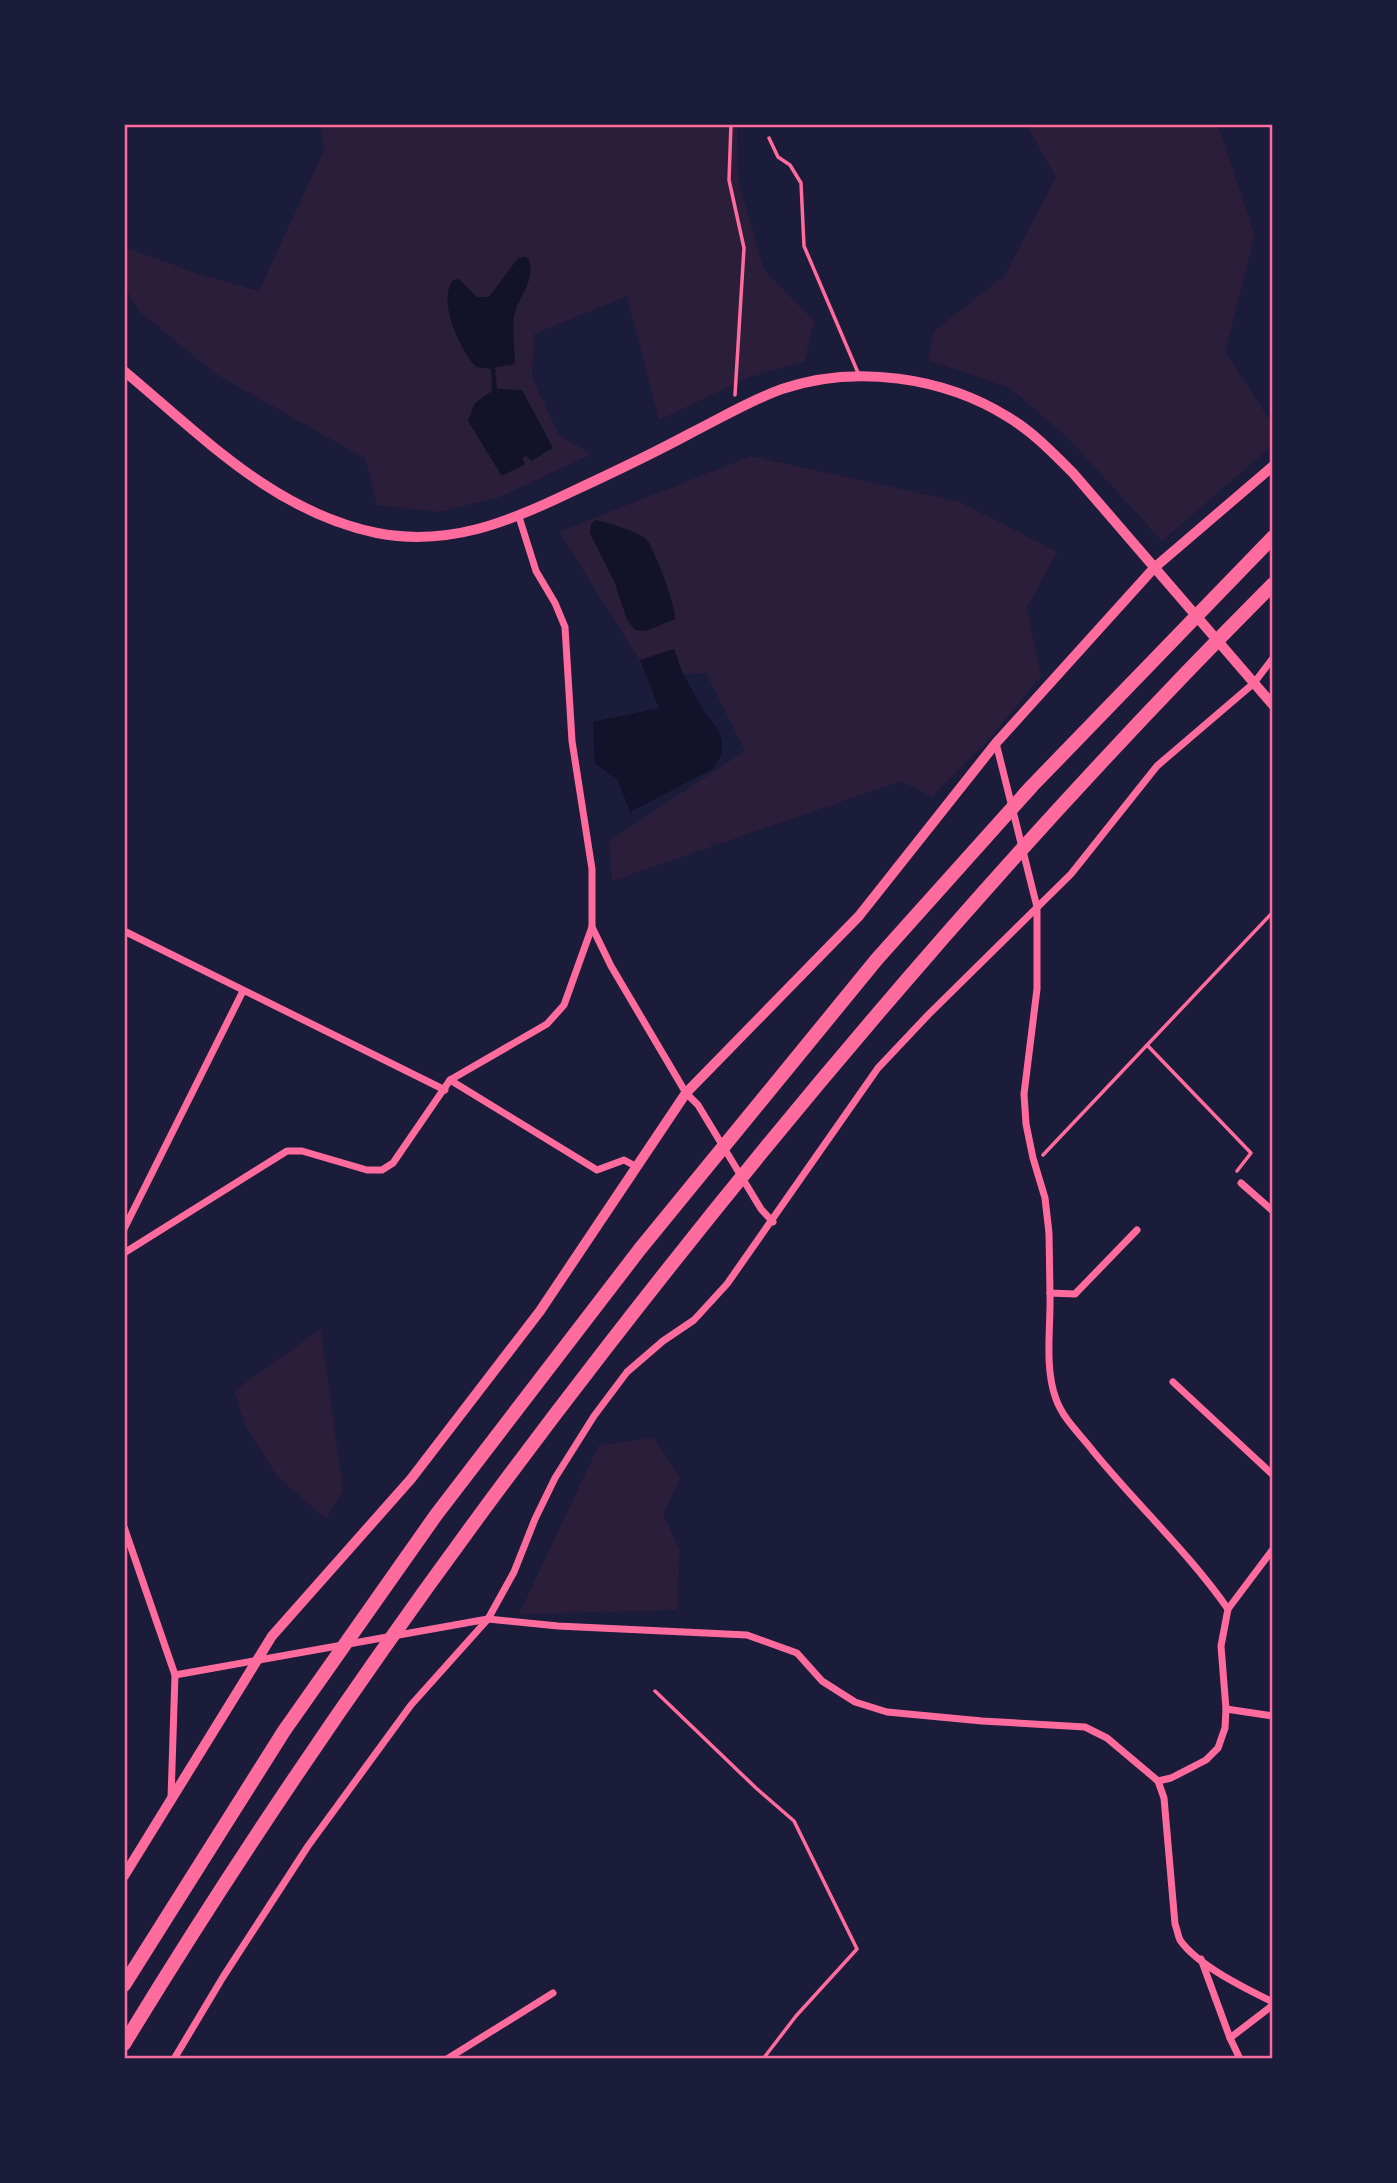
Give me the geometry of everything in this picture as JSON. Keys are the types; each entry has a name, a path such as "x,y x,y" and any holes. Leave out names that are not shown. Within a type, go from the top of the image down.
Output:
{"highway":[{"path":"124,1985 292,1720 436,1515 640,1249 877,959 1032,786 1273,537"},
{"path":"124,2044 176,1958 307,1758 463,1536 668,1267 895,992 1043,824 1273,584"}],"main road":[{"path":"126,375 241,469 299,506 332,520 378,533 414,536 464,533 519,517 783,388 833,378 860,377 899,378 929,384 967,395 1009,417 1041,442 1073,473 1273,705"}],"street":[{"path":"124,1875 272,1636 411,1479 532,1322 686,1093 859,916 996,743 1154,569 1273,466"},
{"path":"124,1254 287,1151 302,1151 367,1170 382,1170 393,1163 450,1080 547,1024 564,1005 592,927 592,869 572,741 565,627 555,603 536,571 519,517"},
{"path":"174,2059 223,1977 308,1846 411,1704 488,1619 514,1572 555,1478 594,1416 627,1372 663,1341 694,1320 727,1284 773,1222 878,1068 1071,874 1157,765 1254,683 1273,658"},
{"path":"996,743 1037,907 1037,989 1024,1094 1026,1124 1034,1164 1045,1198 1049,1233 1050,1366 1055,1397 1063,1414 1107,1468 1176,1544 1228,1609"},
{"path":"592,927 611,965 686,1093 698,1105 761,1209 773,1222"},
{"path":"124,931 445,1090"},
{"path":"124,1229 243,991"},
{"path":"450,1080 597,1170 624,1160 636,1167"},
{"path":"1241,1183 1273,1211"},
{"path":"1049,1293 1075,1294 1137,1230"},
{"path":"1173,1382 1273,1475"},
{"path":"124,1527 175,1675 171,1801"},
{"path":"1158,1781 1171,1778 1206,1760 1218,1748 1226,1728 1221,1646 1228,1609 1273,1549"},
{"path":"175,1675 488,1619 558,1626 747,1635 797,1653 822,1681 856,1702 887,1712 1085,1727 1107,1738 1158,1781 1164,1798 1175,1924 1180,1940 1235,1983 1273,2003 1230,2038"},
{"path":"1226,1709 1273,1716"},
{"path":"1201,1959 1240,2059"},
{"path":"447,2059 553,1993"}],"lane":[{"path":"769,138 778,158 790,166 801,183 804,246 860,377"},
{"path":"655,1691 794,1821 857,1948 796,2016 763,2059"}],"path":[{"path":"731,124 729,180 744,248 734,411"},
{"path":"1034,1164 1273,912"},
{"path":"1147,1045 1251,1153 1233,1177 1241,1183"}],"shaded area":[{"path":"320,124 737,124 738,179 764,270 814,321 805,361 747,378 659,420 627,296 534,334 532,378 559,435 591,454 500,497 439,512 377,505 366,459 216,374 140,312 124,286 127,248 199,274 259,291 324,150"},
{"path":"1026,124 1218,124 1255,235 1225,352 1273,425 1273,445 1162,541 1068,438 1010,388 928,360 934,331 1005,275 1056,177"},
{"path":"526,257 529,260 530,274 515,312 515,362 512,365 495,367 497,389 522,390 553,448 531,461 527,456 522,458 525,464 502,476 468,421 475,403 492,391 491,369 476,367 457,338 449,312 449,289 453,280 459,279 477,297 489,297 518,258"},
{"path":"751,456 960,502 1057,552 1027,608 1041,676 986,743 932,797 901,781 612,881 609,841 745,751 706,673 649,675 559,532"},
{"path":"595,520 631,531 647,540 664,579 675,619 646,631 635,630 627,620 615,583 590,533 591,524"},
{"path":"674,649 684,676 707,716 718,729 722,754 713,769 630,812 618,780 595,764 593,722 659,708 640,660"},
{"path":"321,1329 343,1491 326,1519 277,1476 245,1425 234,1391"},
{"path":"653,1438 680,1478 663,1515 680,1550 677,1610 519,1614 599,1445"}]}
